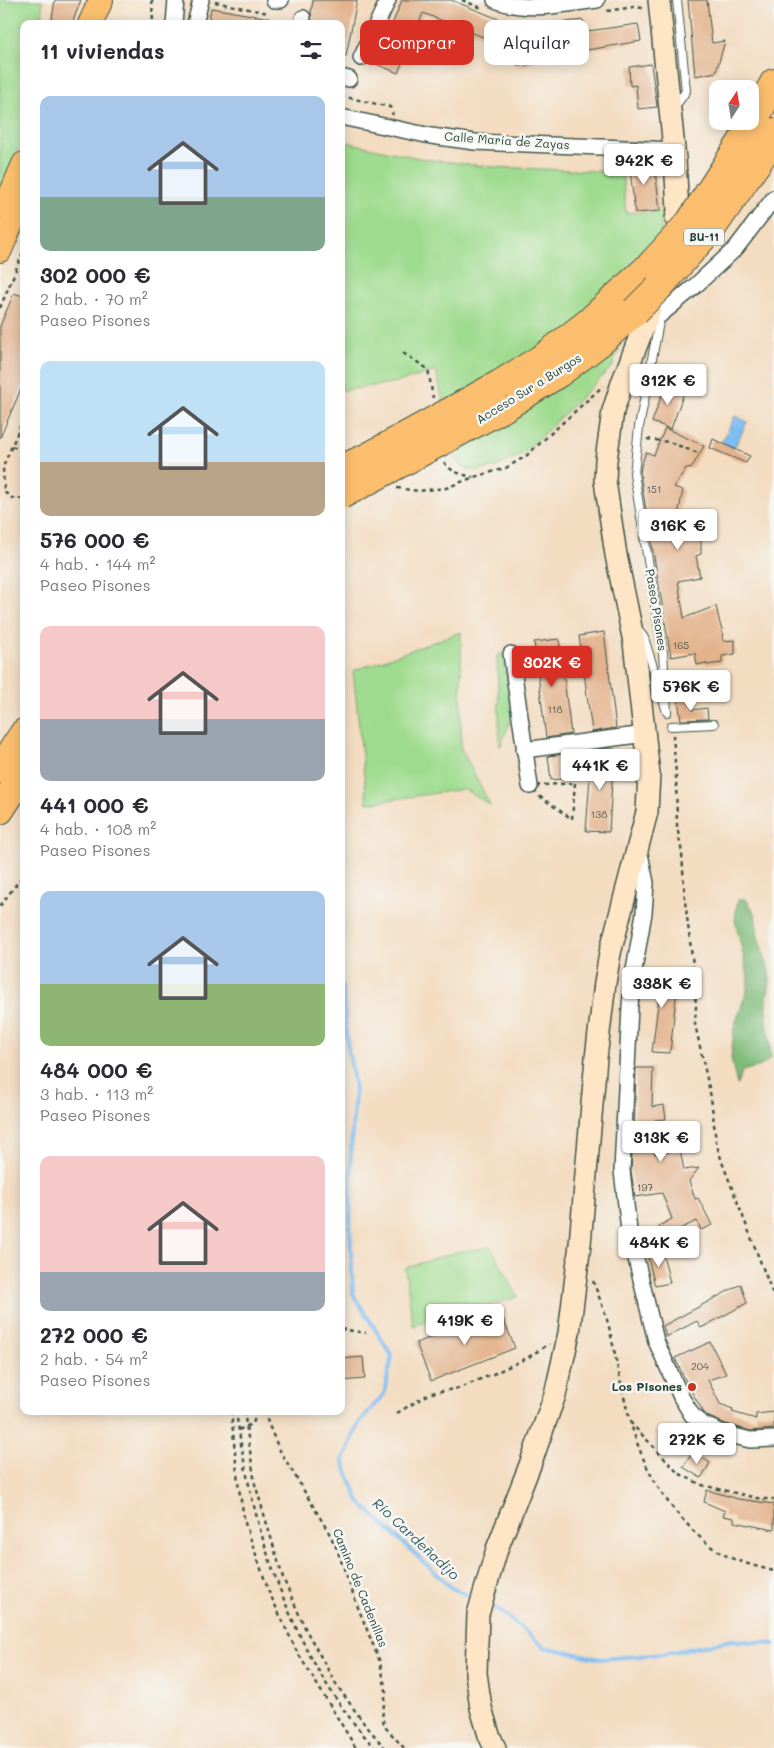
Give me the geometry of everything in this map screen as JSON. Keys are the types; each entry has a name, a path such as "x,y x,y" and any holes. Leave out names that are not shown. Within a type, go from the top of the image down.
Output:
{"highway":[{"name":"BU-11","path":"760,142 774,83"},
{"name":"Acceso Sur a Burgos","path":"345,493 500,397 544,357 590,322 652,264 690,222 723,173 760,142"},
{"name":"Acceso Sur a Burgos","path":"345,467 566,368 600,343 647,316 659,287 714,225 760,142"},
{"path":"0,762 20,738"},
{"path":"0,810 13,776 20,749"}],"main road":[{"path":"92,20 100,0"},
{"path":"653,6 674,150 678,211 676,219"},
{"path":"0,220 20,173"},
{"path":"0,250 20,202"},
{"name":"Paseo Pisones","path":"495,1748 489,1736 481,1708 476,1673 478,1614 497,1549 555,1395 568,1340 580,1244 596,1058 605,983 610,953 647,812 649,785 645,734 634,642 607,499 606,460 613,411 647,316"}],"street":[{"path":"174,20 176,0"},
{"path":"379,20 388,0"},
{"path":"197,20 206,1"},
{"path":"490,5 504,4 526,8 598,6"},
{"name":"Calle María de Zayas","path":"345,118 431,136 475,142 674,150"},
{"path":"647,316 694,287 736,248 774,198"},
{"path":"511,654 530,786"},
{"path":"524,750 645,734"},
{"name":"Paseo Pisones","path":"638,845 646,883 645,903 630,1006 622,1171 629,1230 656,1341 681,1397 692,1415 704,1426 723,1433 750,1440 774,1439"}],"lane":[{"path":"670,113 686,91 677,0"},
{"name":"Paseo Pisones","path":"647,316 634,474 663,653 668,712"},
{"name":"Paseo Pisones","path":"629,615 644,638 668,712"},
{"path":"668,712 672,729 714,724"}],"path":[{"path":"152,0 153,20"},
{"path":"462,0 490,5"},
{"path":"206,1 276,4"},
{"path":"598,6 653,6"},
{"path":"345,97 390,107 394,117"},
{"path":"0,308 20,260"},
{"path":"403,353 428,369 433,402"},
{"path":"396,488 418,491 446,488 474,477 506,468 526,456 608,381"},
{"path":"20,427 3,467 4,492 12,498 20,499"},
{"path":"637,438 669,442 698,453"},
{"path":"12,446 20,448"},
{"path":"441,458 449,468 459,474 474,477"},
{"path":"672,729 676,775 677,826 693,965 696,1006 695,1024 710,1097 716,1142 774,1297"},
{"path":"575,783 572,819 539,796 530,786 575,783"},
{"path":"0,906 20,879"},
{"path":"593,1279 609,1330 629,1420 643,1462 668,1502 695,1532 726,1556 774,1571"},
{"path":"345,1330 366,1333"},
{"path":"397,1413 431,1393 460,1388 527,1358 548,1344 568,1340"},
{"path":"231,1415 238,1483 245,1522 269,1592 296,1650 356,1748"},
{"path":"236,1415 250,1495 275,1574 289,1610 327,1685 375,1748"},
{"path":"244,1415 255,1484 283,1578 306,1630 336,1684 363,1722 385,1748"},
{"path":"233,1432 253,1423 256,1415"},
{"name":"Camino de Cadenillas","path":"266,1415 279,1449 337,1549 380,1662 386,1692 382,1718 386,1728 404,1748"},
{"path":"629,1420 678,1472 686,1477 702,1485 761,1499 774,1499"}],"green space":[{"path":"0,0 42,0 43,20 20,20 20,146 0,193"},
{"path":"345,142 424,159 491,167 622,172 626,213 663,210 659,241 612,367 523,454 496,467 473,471 458,464 436,371 398,382 345,390"},
{"path":"461,632 461,748 490,805 464,789 367,803 353,671"},
{"path":"503,653 512,717 500,747 497,656"},
{"path":"738,899 746,899 755,913 758,937 769,970 767,1020 771,1058 761,1066 742,1071 737,1085 731,1058 734,1027 747,990 748,977 735,920"},
{"path":"491,1247 518,1297 413,1326 405,1268 456,1252"}],"water":[{"path":"735,416 747,422 734,448 722,442"}],"building":[{"path":"55,0 81,0 74,20 52,20"},
{"path":"313,0 357,0 346,56 345,20 312,20"},
{"path":"402,0 451,0 501,20 484,20 484,37 474,33 474,20 440,20 423,13 420,20 394,20"},
{"path":"688,0 707,0 712,43 725,41 716,72 695,76"},
{"path":"211,8 269,18 269,20 209,20"},
{"path":"638,24 641,41 589,50 589,31"},
{"path":"651,64 657,107 638,109 636,85 630,86 629,67"},
{"path":"378,65 401,65 398,73"},
{"path":"629,160 654,161 660,211 635,213"},
{"path":"14,293 20,295 20,391 0,438 0,326"},
{"path":"666,383 685,390 671,429 652,422"},
{"path":"665,428 704,446 691,469 686,468 674,487 683,490 678,515 693,519 690,537 701,538 701,554 696,556 700,577 678,581 684,618 716,606 722,628 723,641 735,640 735,654 722,656 722,663 697,665 695,653 671,657 640,474 646,452 654,455"},
{"path":"713,439 750,456 746,463 710,448"},
{"path":"604,632 616,728 592,732 579,636"},
{"path":"559,639 571,734 546,738 534,642"},
{"path":"690,699 692,710 707,708 708,719 681,720 678,701"},
{"path":"614,749 609,832 586,831 592,751"},
{"path":"573,753 576,777 551,780 548,756"},
{"path":"643,975 678,978 670,1053 652,1052 659,996 641,994"},
{"path":"636,1068 653,1068 652,1107 664,1105 666,1119 655,1120 655,1154 680,1150 684,1170 699,1168 689,1181 695,1199 698,1198 712,1225 701,1230 697,1221 664,1236 659,1226 672,1219 662,1193 635,1197 631,1171"},
{"path":"662,1250 670,1283 655,1286 647,1254"},
{"path":"741,1284 747,1303 701,1328 697,1321 666,1337 663,1326"},
{"path":"500,1311 515,1348 431,1381 416,1343"},
{"path":"710,1342 726,1374 708,1380 720,1404 733,1409 732,1412 756,1419 756,1414 774,1412 774,1429 751,1431 726,1424 704,1413 687,1384 675,1358"},
{"path":"363,1357 365,1379 345,1381 345,1359"},
{"path":"693,1452 710,1463 701,1478 683,1467"},
{"path":"707,1490 738,1499 774,1504 774,1530 734,1522 734,1518 723,1516 725,1511 704,1502"}],"waterway":[{"name":"Río Cardeñadijo","path":"345,1020 355,1089 351,1146 350,1227 353,1294 392,1356 384,1394 359,1423 343,1461 359,1502 452,1588 476,1599"},
{"name":"Río Cardeñadijo","path":"487,1604 499,1610 544,1647 601,1659 664,1654 731,1640 774,1644"}],"place":[{"name":"Los Pisones","path":"692,1387"}]}
